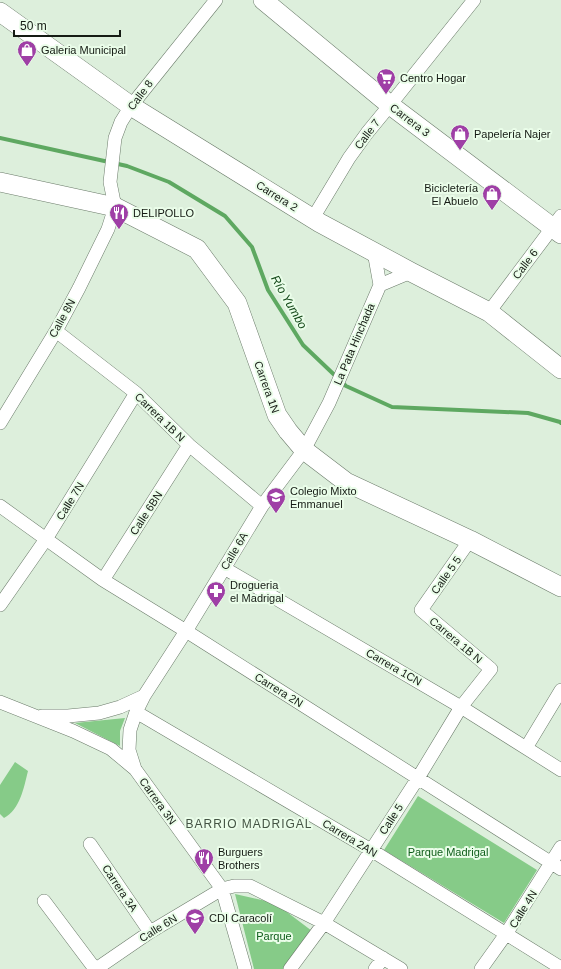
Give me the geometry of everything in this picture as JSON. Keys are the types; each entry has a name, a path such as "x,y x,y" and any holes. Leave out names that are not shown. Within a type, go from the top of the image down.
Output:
{"street":[{"name":"Calle 8","path":"115,208 110,182 115,138 121,122 131,106 216,0"},
{"name":"Carrera 3","path":"263,0 390,105 558,226"},
{"name":"Calle 7","path":"313,218 366,133 474,0"},
{"name":"Carrera 2","path":"0,12 131,106 313,218 411,272 489,312 561,369"},
{"name":"Carrera 1N","path":"0,182 115,208 197,249 237,303 277,415 304,450 346,482 470,540 561,587"},
{"name":"Calle 8N","path":"0,424 56,331 79,288 108,228 115,208"},
{"name":"Calle 6","path":"489,312 558,226"},
{"path":"374,252 380,285 411,272"},
{"name":"La Pata Hinchada","path":"304,450 329,403 380,285"},
{"name":"Carrera 1B N","path":"56,331 136,393 189,445 262,506"},
{"name":"Calle 7N","path":"0,606 46,540 136,393"},
{"name":"Calle 6BN","path":"103,580 189,445"},
{"name":"Calle 6A","path":"135,769 129,750 130,730 136,712 144,696 186,631 262,506 304,450"},
{"name":"Carrera 2N","path":"0,506 103,580 556,866"},
{"name":"Calle 5 5","path":"422,610 470,540"},
{"name":"Carrera 1CN","path":"224,568 461,707 561,770"},
{"name":"Carrera 1B N","path":"422,610 491,669"},
{"name":"Calle 5","path":"290,969 324,923 418,778 461,707 491,669"},
{"path":"526,748 561,690"},
{"path":"35,716 68,716 100,713 120,707 144,696"},
{"name":"Carrera 3N","path":"0,702 73,731 111,749 135,769 222,889 245,969"},
{"name":"Carrera 2AN","path":"136,712 371,850 561,968"},
{"name":"Carrera 3A","path":"90,844 150,932"},
{"name":"Calle 4N","path":"481,969 556,866 561,847"},
{"path":"222,889 234,886 250,886 324,923 401,969"},
{"name":"Calle 6N","path":"95,969 150,932 222,889"},
{"path":"44,900 95,969"},
{"path":"374,969 382,958"}],"green space":[{"path":"125,718 120,731 120,746 75,723"},
{"path":"15,762 28,771 18,804 14,810 4,818 0,814 0,785"},
{"name":"Parque Madrigal","path":"418,796 537,870 504,923 384,850"},
{"name":"Parque","path":"235,894 275,903 312,931 283,969 254,969"}],"waterway":[{"name":"Río Yumbo","path":"0,138 127,166 169,182 225,216 252,247 268,290 303,345 346,386 392,407 528,413 561,423"}],"place":[{"name":"Galeria Municipal","path":"27,67"},
{"name":"Centro Hogar","path":"386,95"},
{"name":"Papelería Najer","path":"460,151"},
{"name":"Bicicletería El Abuelo","path":"492,211"},
{"name":"DELIPOLLO","path":"119,230"},
{"name":"Colegio Mixto Emmanuel","path":"276,514"},
{"name":"Drogueria el Madrigal","path":"216,608"},
{"name":"Burguers Brothers","path":"204,875"},
{"name":"CDI Caracolí","path":"195,935"}],"district":[{"name":"BARRIO MADRIGAL","path":"249,824"}]}
